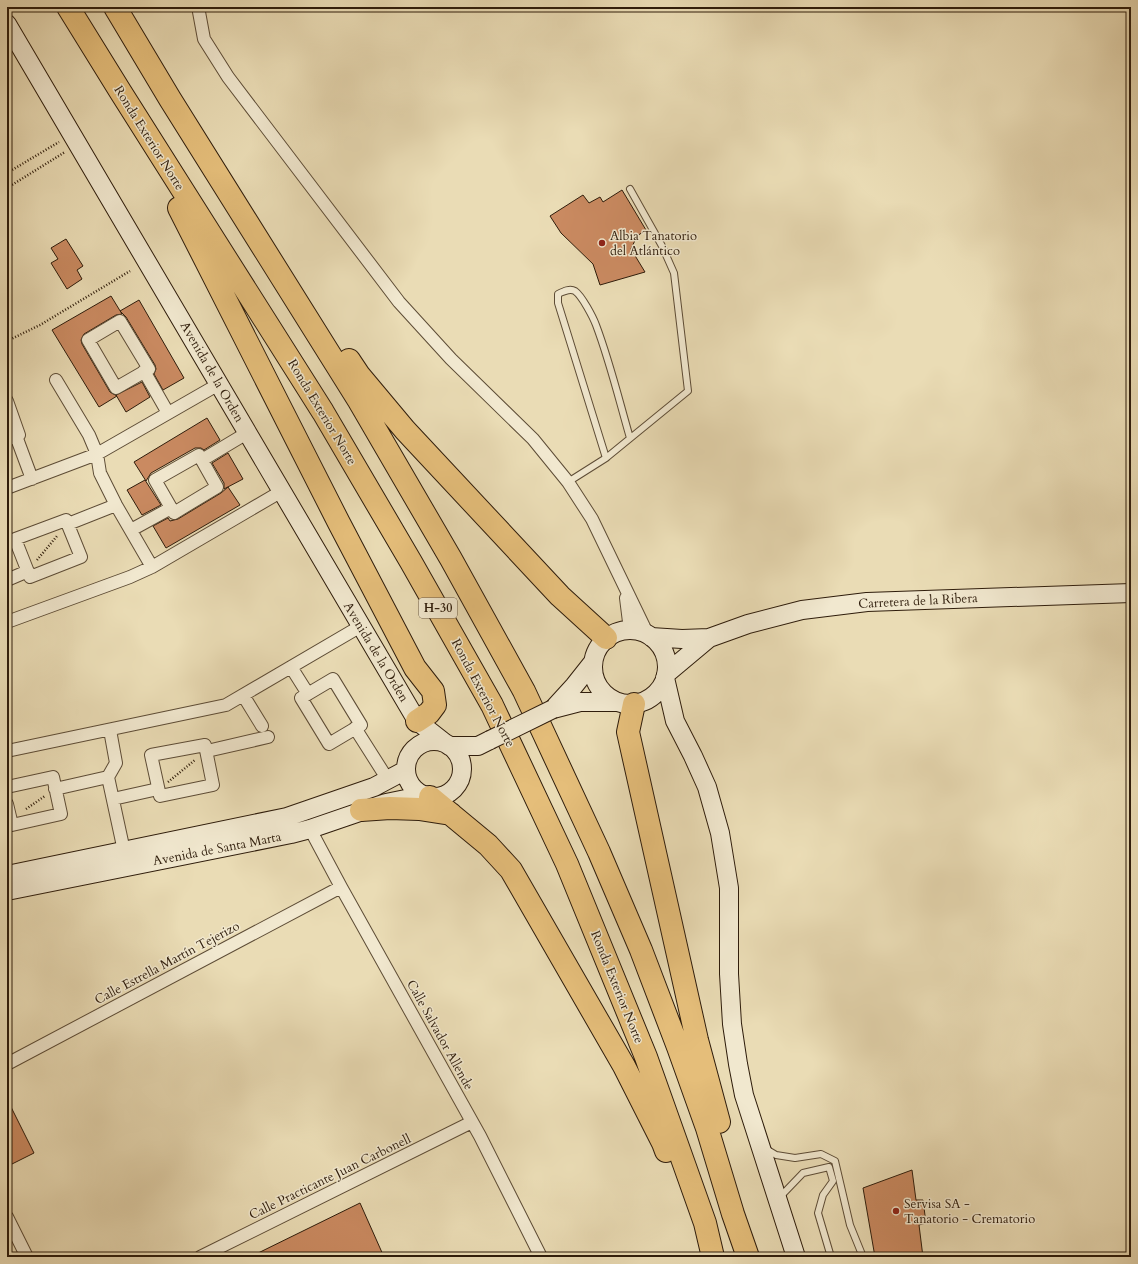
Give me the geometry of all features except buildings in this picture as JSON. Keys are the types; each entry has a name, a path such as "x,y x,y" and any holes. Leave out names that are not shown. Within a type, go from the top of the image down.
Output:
{"highway":[{"name":"Ronda Exterior Norte","path":"68,7 323,412 412,562 492,705 567,864 646,1057 704,1223 713,1257"},
{"name":"H-30","path":"115,7 367,414 451,559 524,691 599,852 641,950 707,1128 733,1214 748,1257"},
{"path":"120,91 353,551 415,668 433,691 434,705 429,713 417,721"},
{"path":"234,200 314,308 359,375 405,430 560,596 606,638"},
{"path":"633,702 628,732 697,1040 744,1212 754,1257"},
{"path":"428,796 488,845 511,870 624,1066 663,1142 704,1257"},
{"path":"361,810 390,808 419,809 451,814"}],"street":[{"path":"199,12 204,39 228,76 399,302 450,359 533,439 568,482 592,519 650,636 659,645 664,654 667,664 666,676 663,684 657,692 633,702 580,702 553,709 484,743 462,768"},
{"name":"Avenida de la Orden","path":"7,24 12,42 219,384 417,721 447,744"},
{"path":"120,321 149,369 144,371 116,388 88,340 120,321"},
{"path":"144,371 168,413"},
{"path":"56,380 89,435 97,454 100,473 116,505 152,566"},
{"path":"7,488 97,454 219,384"},
{"path":"7,401 19,435 11,438 32,479"},
{"path":"202,460 248,433"},
{"path":"199,454 202,460 217,487 174,513 155,480 199,454"},
{"path":"7,622 130,577 152,566 282,491"},
{"path":"68,524 116,505"},
{"path":"131,530 171,508"},
{"path":"66,520 68,524 80,557 30,577 15,540 66,520"},
{"path":"7,580 28,571"},
{"path":"624,586 630,630"},
{"name":"Carretera de la Ribera","path":"709,638 748,624 802,610 868,602 1131,593"},
{"path":"7,751 226,705 361,626"},
{"path":"675,721 633,702 606,696 598,686 593,675 593,662 597,649 606,638 613,633 630,630 641,632 650,636 682,639 709,638"},
{"path":"666,676 709,638"},
{"path":"553,709 593,662"},
{"path":"291,667 308,694"},
{"path":"666,676 675,721 694,756 707,788 720,833 729,888 729,974 732,1024 744,1095 796,1257"},
{"path":"333,679 360,725 356,728 329,744 301,698 333,679"},
{"path":"243,695 262,726"},
{"path":"417,721 407,764 409,781 415,789 428,796 442,796 453,790 460,780 462,768 459,756 453,748 447,744"},
{"path":"356,728 388,780"},
{"path":"110,730 116,763 108,777 124,851"},
{"path":"206,751 268,737"},
{"path":"407,764 415,748 425,742 435,741 447,744 484,743"},
{"path":"205,744 206,751 213,785 160,796 151,756 205,744"},
{"name":"Avenida de Santa Marta","path":"7,875 287,817 332,802 388,780 407,764"},
{"path":"7,788 53,777 61,814 12,826 9,819 7,804"},
{"path":"56,789 108,777"},
{"path":"113,799 158,789"},
{"name":"Avenida de Santa Marta","path":"7,892 310,830 386,802 428,796"},
{"name":"Calle Salvador Allende","path":"310,830 472,1122 541,1257"},
{"name":"Calle Estrella Martín Tejerizo","path":"7,1064 341,887"},
{"name":"Calle Practicante Juan Carbonell","path":"200,1257 472,1122"},
{"path":"7,1217 27,1257"}],"lane":[{"path":"568,482 606,458 688,391 674,273 662,246 630,189"},
{"path":"606,458 558,303 558,294 564,291 571,290 577,292 596,324 630,438"},
{"path":"761,1147 776,1155 795,1158 821,1154 835,1161 850,1225 863,1257"},
{"path":"778,1199 803,1173 829,1167 832,1181 823,1195 818,1213 831,1257"}],"path":[{"path":"7,173 59,142"},
{"path":"7,188 65,152"},
{"path":"7,341 40,325 130,271"},
{"path":"28,571 68,524"},
{"path":"158,789 206,751"},
{"path":"9,819 56,789"}],"place":[{"name":"Albia Tanatorio del Atlántico","path":"602,243"},
{"name":"Servisa SA - Tanatorio - Crematorio","path":"896,1211"}]}
